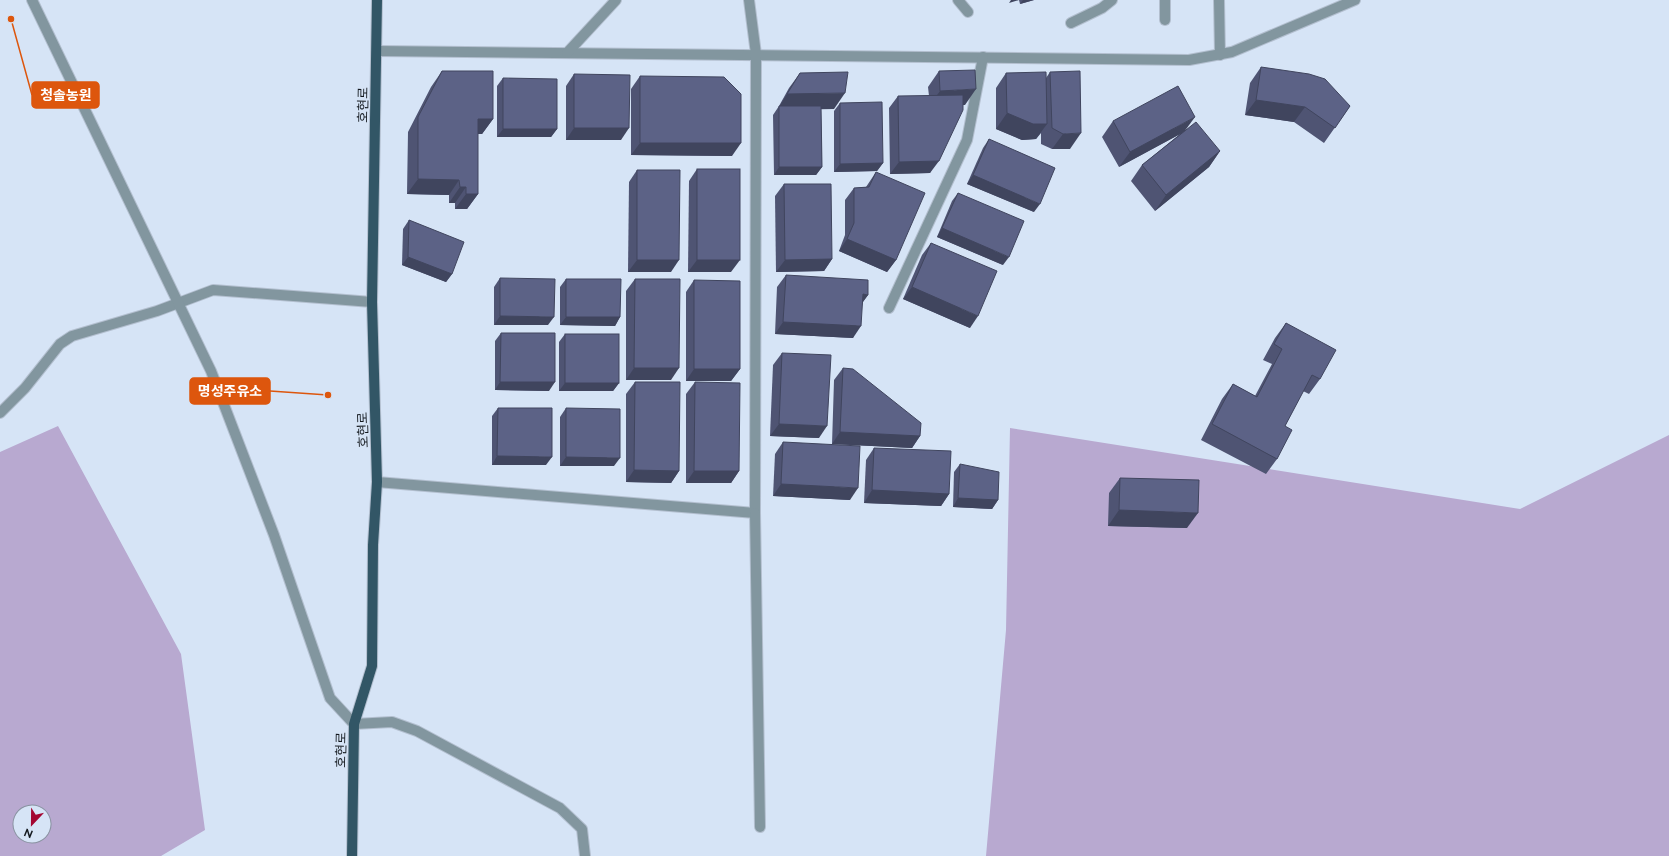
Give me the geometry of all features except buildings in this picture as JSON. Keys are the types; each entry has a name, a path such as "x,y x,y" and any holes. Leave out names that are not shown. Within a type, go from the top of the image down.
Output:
{"main road":[{"name":"호현로","path":"352,856 354,724 372,666 373,545 377,482 372,302 378,51 377,0"}],"street":[{"path":"32,0 211,371 274,535 330,698 354,724 392,722 417,731 560,808 582,829 585,856"},
{"path":"567,53 616,0"},
{"path":"749,0 756,54 755,513 760,827"},
{"path":"958,0 968,12"},
{"path":"1071,23 1102,8 1112,0"},
{"path":"1165,0 1165,20"},
{"path":"1219,0 1220,55"},
{"path":"378,51 1189,60 1220,55 1251,46 1355,0"},
{"path":"889,308 967,140 983,57"},
{"path":"0,414 25,388 60,344 72,336 157,311 213,290 372,302"},
{"path":"377,482 755,513"}],"shaded area":[{"path":"58,426 181,654 205,830 161,856 0,856 0,452"},
{"path":"1010,428 1520,509 1669,435 1669,856 986,856 1006,630"}],"place":[{"name":"청솔농원","path":"11,19"},
{"name":"명성주유소","path":"328,395"}]}
